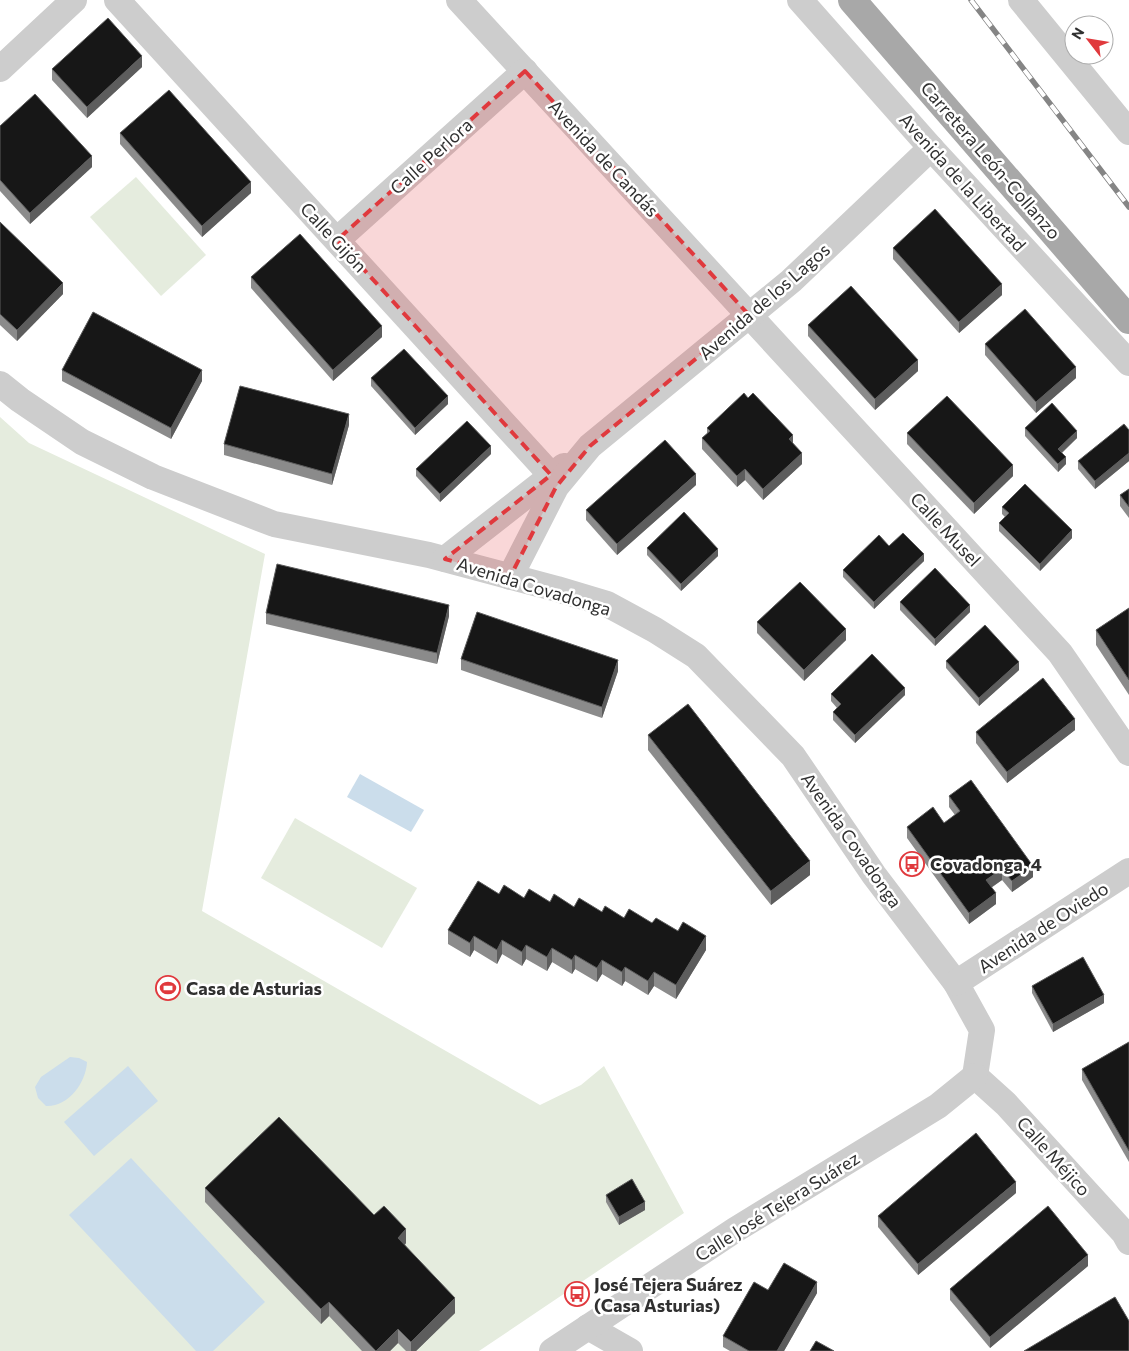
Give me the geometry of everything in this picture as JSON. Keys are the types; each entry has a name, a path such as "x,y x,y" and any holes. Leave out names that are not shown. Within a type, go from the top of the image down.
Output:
{"main road":[{"name":"Carretera León-Collanzo","path":"852,0 1129,320"}],"street":[{"path":"0,69 74,0"},
{"name":"Calle Gijón","path":"117,0 551,475"},
{"name":"Avenida de Candás","path":"459,0 749,316"},
{"name":"Avenida de la Libertad","path":"800,0 931,148 1129,363"},
{"path":"1021,0 1129,132"},
{"name":"Calle Perlora","path":"337,240 525,71"},
{"name":"Avenida de los Lagos","path":"445,559 590,446 791,281 931,148"},
{"name":"Calle Musel","path":"749,316 1060,653 1129,753"},
{"name":"Avenida Covadonga","path":"0,384 20,400 82,442 153,477 274,524 445,559 607,604 696,656 793,756 874,876 956,983 982,1030 974,1076"},
{"name":"Avenida de los Lagos","path":"510,577 556,487 590,446"},
{"name":"Avenida de Oviedo","path":"956,983 1129,871"},
{"name":"Calle Méjico","path":"974,1076 1006,1104 1127,1235"},
{"name":"Calle José Tejera Suárez","path":"552,1351 735,1230 938,1106 974,1076"},
{"path":"588,1327 630,1351"}],"highlighted area":[{"path":"525,71 749,315 590,446 556,487 510,577 445,559 551,475 337,240"}],"shaded area":[{"path":"136,177 206,255 161,296 90,217"},
{"name":"Casa de Asturias","path":"0,417 29,443 265,554 202,911 540,1105 581,1085 604,1066 684,1213 479,1351 0,1351"},
{"path":"295,818 417,888 382,948 261,878"}],"water":[{"path":"360,774 424,810 411,832 347,797"},
{"path":"70,1057 79,1058 87,1062 83,1078 68,1098 54,1105 46,1106 38,1098 35,1087 41,1077"},
{"path":"128,1066 158,1101 94,1156 64,1122"},
{"path":"131,1158 265,1302 213,1351 196,1351 69,1215"}],"building":[{"path":"108,18 142,56 87,107 52,69"},
{"path":"169,90 251,182 202,226 120,133"},
{"path":"35,94 92,156 30,213 0,180 0,126"},
{"path":"935,209 1002,284 959,322 893,248"},
{"path":"0,222 63,283 17,330 0,314"},
{"path":"300,234 382,326 333,370 251,277"},
{"path":"851,286 918,360 875,399 808,325"},
{"path":"1025,309 1076,367 1036,402 985,344"},
{"path":"93,312 202,370 171,428 62,370"},
{"path":"404,349 448,396 415,428 371,378"},
{"path":"240,386 349,414 332,474 224,444"},
{"path":"744,393 748,398 753,393 793,435 789,439 802,453 763,489 745,469 737,476 702,438 710,431 707,428"},
{"path":"947,396 1013,465 974,503 907,433"},
{"path":"1052,403 1077,431 1058,449 1066,457 1058,464 1025,428"},
{"path":"467,421 491,446 440,494 416,469"},
{"path":"1124,424 1129,430 1129,453 1095,481 1078,461"},
{"path":"665,440 696,474 617,544 586,510"},
{"path":"1025,484 1072,530 1040,564 999,523 1009,513 1002,507"},
{"path":"1129,489 1129,507 1120,495"},
{"path":"684,512 718,549 681,584 647,548"},
{"path":"903,533 924,554 874,602 843,570 879,535 889,546"},
{"path":"277,564 449,605 437,653 266,613"},
{"path":"935,568 970,605 935,639 900,602"},
{"path":"800,582 846,629 804,670 757,622"},
{"path":"1129,608 1129,680 1096,630"},
{"path":"477,612 618,660 602,707 461,659"},
{"path":"985,625 1019,662 979,698 946,661"},
{"path":"872,654 905,688 855,735 833,712 841,704 831,694"},
{"path":"1043,678 1075,719 1007,772 976,732"},
{"path":"688,704 810,861 771,891 648,735"},
{"path":"971,780 1033,866 1012,881 1002,869 986,880 996,893 969,913 907,827 933,807 944,823 960,811 949,796"},
{"path":"478,881 499,894 504,885 524,898 529,889 550,902 554,894 574,907 579,898 602,912 605,906 624,918 629,909 652,923 656,918 678,931 683,922 706,936 676,985 654,972 648,981 625,967 622,972 602,960 597,968 575,955 572,960 552,948 547,957 526,945 522,952 502,940 497,950 474,936 470,943 448,930"},
{"path":"1083,957 1104,995 1053,1024 1032,986"},
{"path":"1129,1042 1129,1151 1082,1069"},
{"path":"279,1117 374,1215 384,1206 406,1229 398,1238 455,1298 411,1342 398,1329 376,1351 329,1302 321,1309 205,1188"},
{"path":"976,1133 1016,1182 918,1264 878,1216"},
{"path":"632,1179 645,1202 619,1217 606,1195"},
{"path":"1048,1206 1088,1255 990,1337 950,1289"},
{"path":"784,1263 817,1282 777,1351 749,1351 723,1336 754,1282 768,1290"},
{"path":"1115,1297 1129,1321 1129,1351 1024,1351"},
{"path":"816,1341 834,1351 810,1351"}],"railway":[{"path":"971,0 1129,207"}],"place":[{"name":"Covadonga, 4","path":"912,864"},
{"name":"Casa de Asturias","path":"168,988"},
{"name":"José Tejera Suárez (Casa Asturias)","path":"577,1294"}]}
